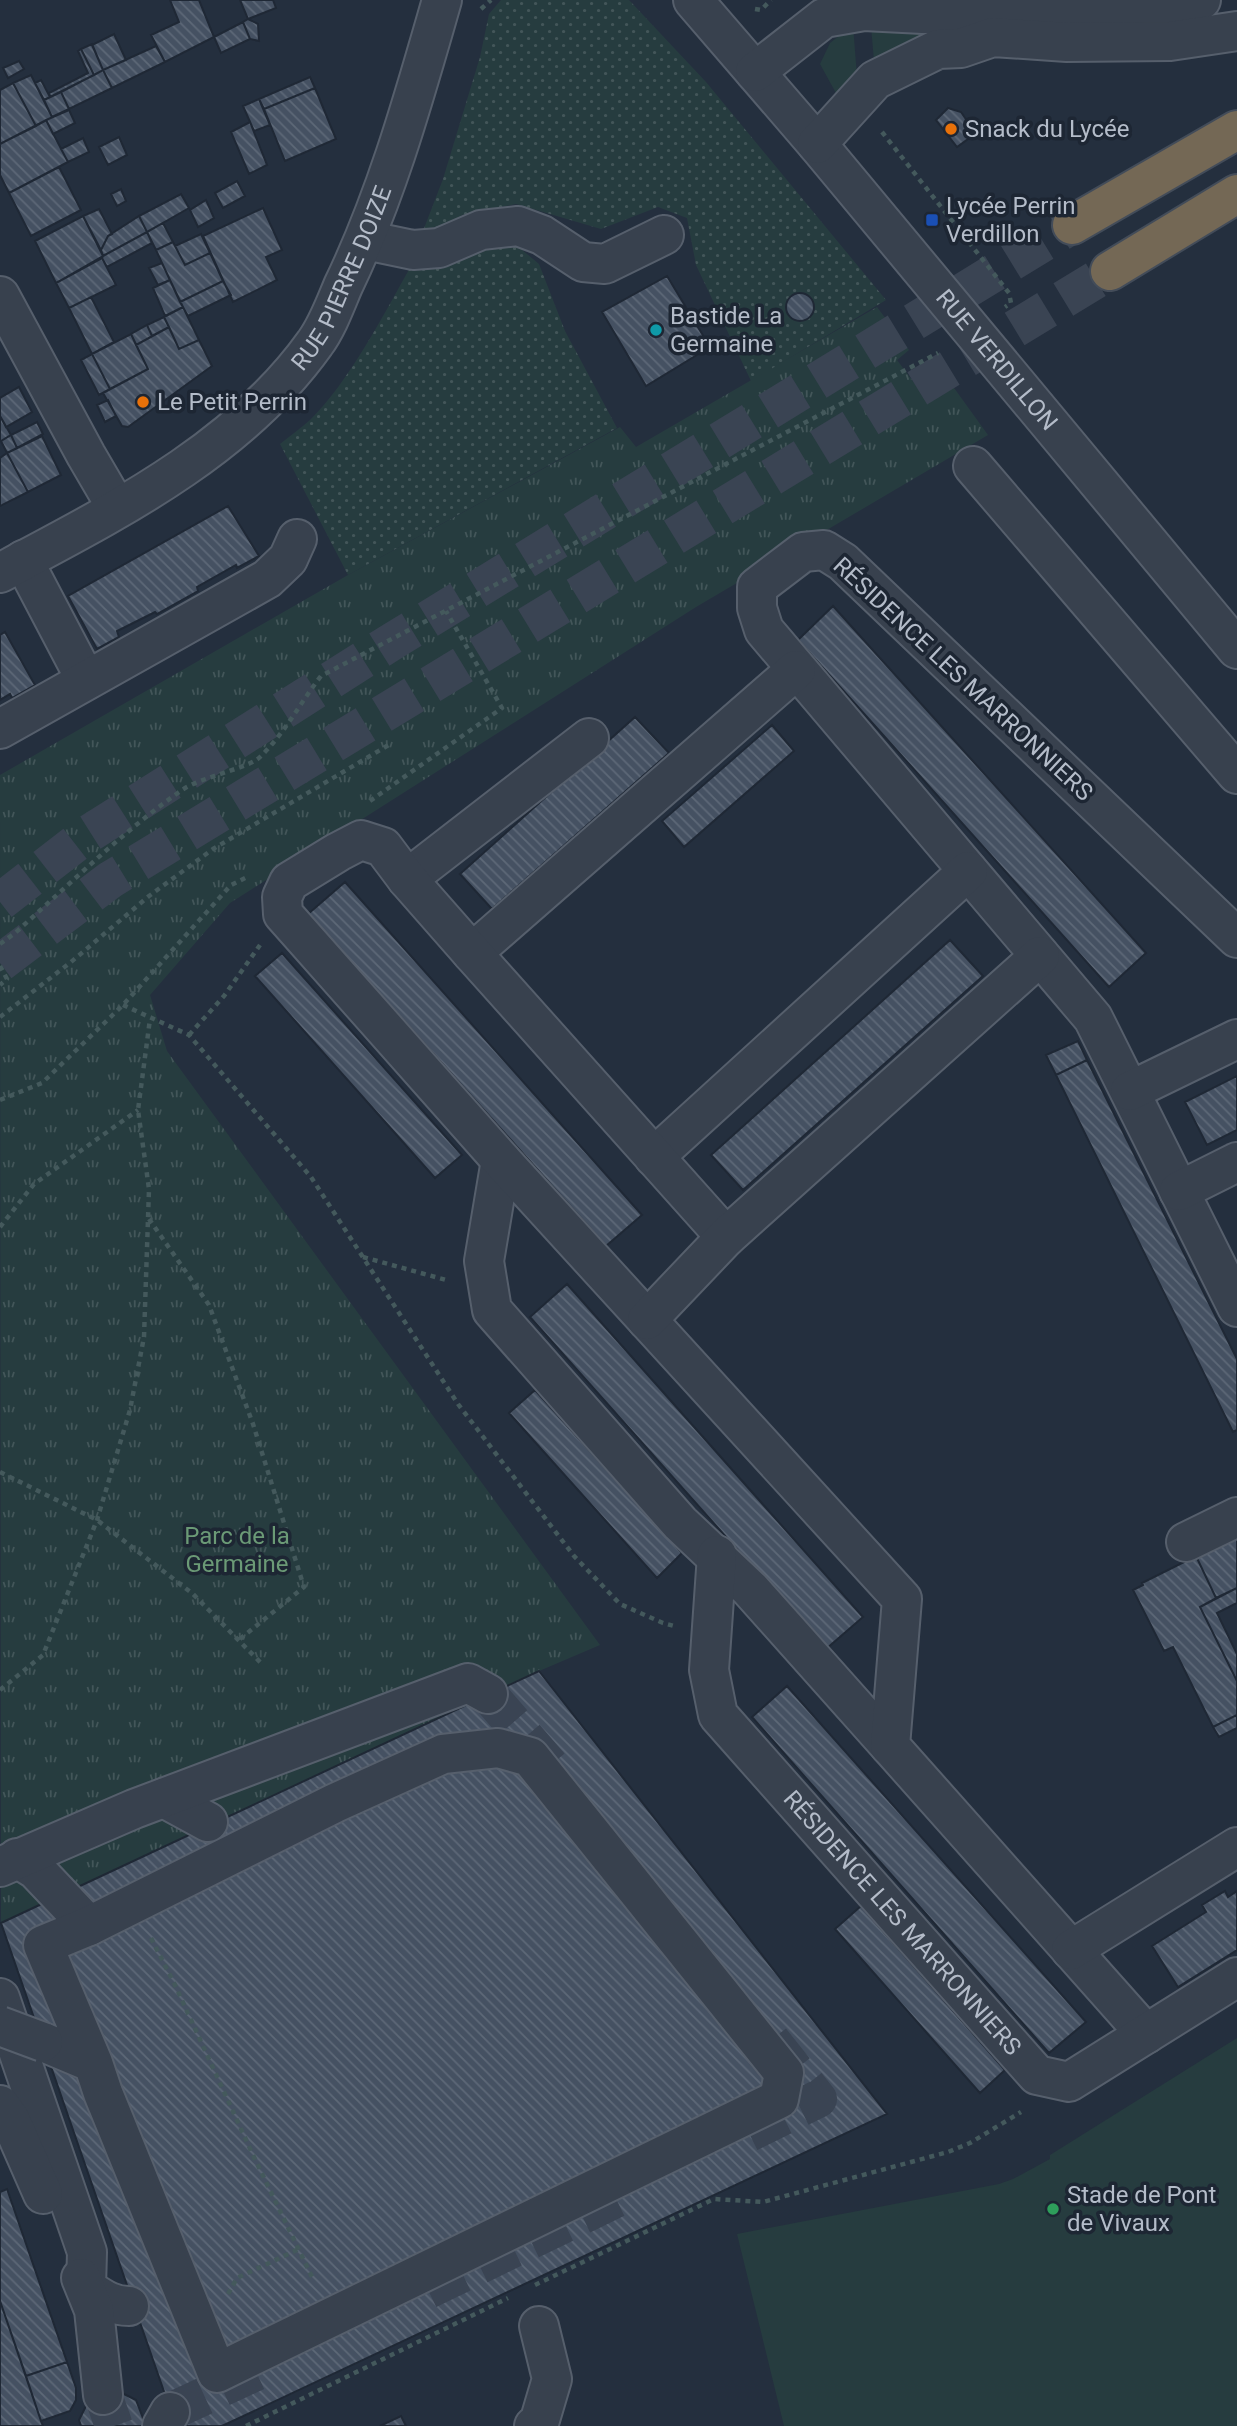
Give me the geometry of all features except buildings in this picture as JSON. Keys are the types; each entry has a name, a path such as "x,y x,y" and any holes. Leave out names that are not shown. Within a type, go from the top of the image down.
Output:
{"highway":[{"path":"1072,225 1237,130"},
{"path":"1110,271 1237,194"}],"street":[{"name":"RUE PIERRE DOIZE","path":"11,567 150,490 225,436 277,388 317,342 365,240 413,100 442,0"},
{"name":"RUE VERDILLON","path":"693,0 817,144 1237,649"},
{"path":"755,72 824,9 923,15 989,13 1032,6 1167,6 1201,0"},
{"path":"938,49 952,31 989,13"},
{"path":"817,144 875,80 938,49 961,48 993,37 1067,42 1170,41 1237,31"},
{"path":"365,240 413,250 439,248 481,230 518,226 542,235 583,262 605,264 664,235"},
{"path":"0,296 117,508"},
{"path":"973,466 1237,774"},
{"path":"0,729 267,579 288,559 297,539"},
{"name":"RÉSIDENCE LES MARRONNIERS","path":"1237,938 843,562 824,550 803,552 757,587 757,608 764,630 1093,1018 1237,1307"},
{"path":"11,567 86,680"},
{"path":"472,953 796,670"},
{"path":"407,879 589,737"},
{"path":"726,1237 472,953 407,879 383,847 361,841 289,883 282,897 282,914 501,1160 902,1599 890,1746"},
{"path":"654,1157 968,871"},
{"path":"647,1320 726,1237 1040,956"},
{"path":"1130,1091 1237,1039"},
{"path":"501,1160 484,1261 492,1310 680,1523 750,1589 1146,2034"},
{"path":"1179,1191 1237,1162"},
{"path":"1186,1542 1237,1517"},
{"name":"RÉSIDENCE LES MARRONNIERS","path":"717,1555 709,1670 718,1715 1037,2075 1069,2082"},
{"path":"9,1862 164,1798 338,1746 468,1683 488,1694"},
{"path":"266,1837 291,1801 430,1734"},
{"path":"498,1748 530,1757 784,2073 779,2099 217,2372 43,1945 89,1926 266,1837 335,1802 443,1755 498,1748"},
{"path":"164,1798 208,1822"},
{"path":"1071,1950 1237,1847"},
{"path":"9,1862 36,1870 89,1926"},
{"path":"1069,2082 1237,1977"},
{"path":"0,1998 87,2252 86,2288"},
{"path":"0,2026 93,2063"},
{"path":"8,2103 10,2119 94,2311 103,2395"},
{"path":"86,2288 106,2301 119,2306 129,2306"},
{"path":"534,2426 539,2423 552,2379 539,2326"}],"path":[{"path":"481,10 491,0"},
{"path":"751,8 761,10 771,0"},
{"path":"881,130 1009,293 1011,303 995,313"},
{"path":"0,944 148,815 176,794 219,773 258,760 289,724 297,706 321,676 944,349"},
{"path":"373,799 502,708 446,611"},
{"path":"0,1017 149,896 213,849 392,743"},
{"path":"0,1100 43,1083 123,1005 231,885 256,872"},
{"path":"189,1035 224,996 282,914"},
{"path":"0,967 7,979 0,985"},
{"path":"123,1005 189,1035 311,1177 458,1404 574,1556 620,1604 663,1623 712,1634"},
{"path":"0,1690 43,1655 96,1520 130,1410 144,1337 149,1189 138,1110 150,1019"},
{"path":"0,1227 34,1184 138,1110"},
{"path":"148,1218 209,1305 253,1424 304,1587 240,1639"},
{"path":"362,1257 489,1292"},
{"path":"0,1472 96,1520 193,1594 261,1663"},
{"path":"133,1903 175,1984 331,2317"},
{"path":"527,2290 714,2199 763,2202 948,2152 970,2143 1069,2082"},
{"path":"203,2339 237,2278 299,2249"},
{"path":"246,2426 514,2296"}],"green space":[{"path":"501,0 629,0 706,82 886,300 751,381 696,265 687,218 658,207 601,229 516,204 462,215 446,227 423,231 443,179 480,57 489,14"},
{"path":"945,24 874,61 871,27"},
{"path":"853,25 857,76 837,95 820,64 830,43"},
{"path":"478,243 515,244 539,264 565,331 617,428 348,575 280,444 310,420 338,387 365,347 411,266"},
{"name":"Parc de la Germaine","path":"877,307 909,350 897,360 924,396 949,381 988,435 696,607 230,903 150,995 167,1051 600,1645 1,1923 0,775 348,575 620,427 636,447"},
{"name":"Stade de Pont de Vivaux","path":"1237,2038 1237,2426 784,2426 737,2234 999,2184 1013,2179 1050,2159 1050,2155"}],"tunnel":[{"path":"0,902 85,836 393,641 1072,225"},
{"path":"0,963 110,880 1110,271"},
{"path":"488,1694 557,1774"},
{"path":"749,2133 818,2099 770,2039"},
{"path":"428,2290 632,2191"},
{"path":"170,2412 260,2370"},
{"path":"103,2395 114,2426"}],"place":[{"name":"Snack du Lycée","path":"951,129"},
{"name":"Lycée Perrin Verdillon","path":"932,220"},
{"name":"Bastide La Germaine","path":"656,330"},
{"name":"Le Petit Perrin","path":"143,402"},
{"name":"Stade de Pont de Vivaux","path":"1053,2209"}]}
